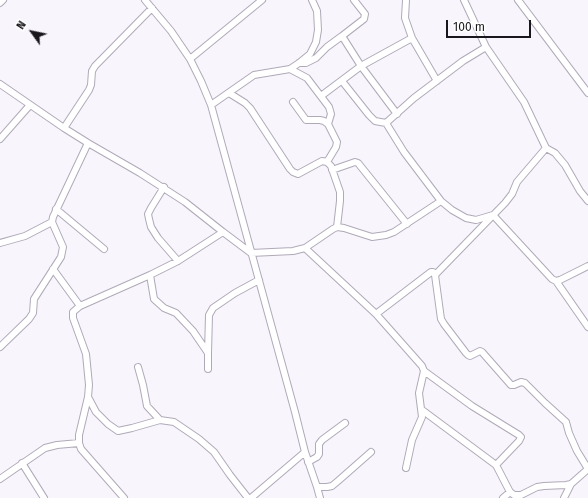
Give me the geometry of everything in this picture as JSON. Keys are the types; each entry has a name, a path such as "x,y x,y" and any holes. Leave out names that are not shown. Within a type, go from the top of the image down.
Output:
{"street":[{"path":"0,3 3,0"},
{"path":"145,0 171,31 190,59 201,81 210,105 305,452 320,498"},
{"path":"190,59 262,0"},
{"path":"210,105 254,75 290,69 310,54 316,42 318,30 317,11 312,0"},
{"path":"299,63 306,63 316,58 327,47 364,19 365,14 354,0"},
{"path":"406,0 405,18 412,38 437,81"},
{"path":"464,0 486,47 524,102 546,148 555,153 565,164 580,191 588,201"},
{"path":"518,0 588,93"},
{"path":"64,128 91,85 92,71 95,66 152,8"},
{"path":"342,36 361,66 397,114"},
{"path":"321,96 361,66 412,38"},
{"path":"386,124 414,98 463,61 486,47"},
{"path":"290,69 307,78 329,107 331,114 328,124"},
{"path":"342,81 375,121 386,124 404,152 441,201 452,210 466,218 476,220 493,215"},
{"path":"0,84 88,144 140,173 185,202 251,253 293,251 305,248 332,229 338,227 372,237 386,235 394,232 441,201"},
{"path":"229,93 250,108 293,172 298,174 322,161 327,162 331,166 340,192 338,227"},
{"path":"293,102 306,120 320,120 328,124 337,142 336,147 327,162"},
{"path":"0,139 30,105"},
{"path":"1,345 33,314 34,299 61,257 63,247 52,222 53,217 88,144"},
{"path":"436,275 505,204 512,194 517,182 546,148"},
{"path":"332,170 355,162 358,163 406,224"},
{"path":"164,188 148,214 151,227 158,238 178,261"},
{"path":"56,209 104,250"},
{"path":"493,215 552,279 556,281 588,327"},
{"path":"0,243 25,236 52,222"},
{"path":"124,498 81,449 79,443 79,435 88,397 88,379 86,354 73,318 73,312 80,306 178,261 223,232"},
{"path":"305,248 376,314 422,366 424,371 472,406 519,434 521,437 519,440 496,466"},
{"path":"556,281 588,266"},
{"path":"53,268 80,306"},
{"path":"376,314 431,272 436,275"},
{"path":"150,275 154,299 164,308 176,313 193,331 208,353"},
{"path":"436,275 441,319 466,353 470,356 477,352 482,352 511,385 521,382 525,383 566,422 577,451 588,469 572,484 564,498"},
{"path":"208,369 209,315 213,308 235,293 259,280"},
{"path":"138,367 147,406 160,420"},
{"path":"406,468 412,440 422,417 419,393 424,371"},
{"path":"88,397 96,412 108,424 118,431 160,420 174,422 199,439 214,452 249,498 305,452"},
{"path":"422,410 496,466 514,495"},
{"path":"308,462 317,457 319,454 319,444 322,440 345,423"},
{"path":"0,478 45,448 57,444 79,443"},
{"path":"317,487 332,486 371,452"},
{"path":"22,463 44,498"},
{"path":"503,498 521,495 537,487 572,484"}]}
